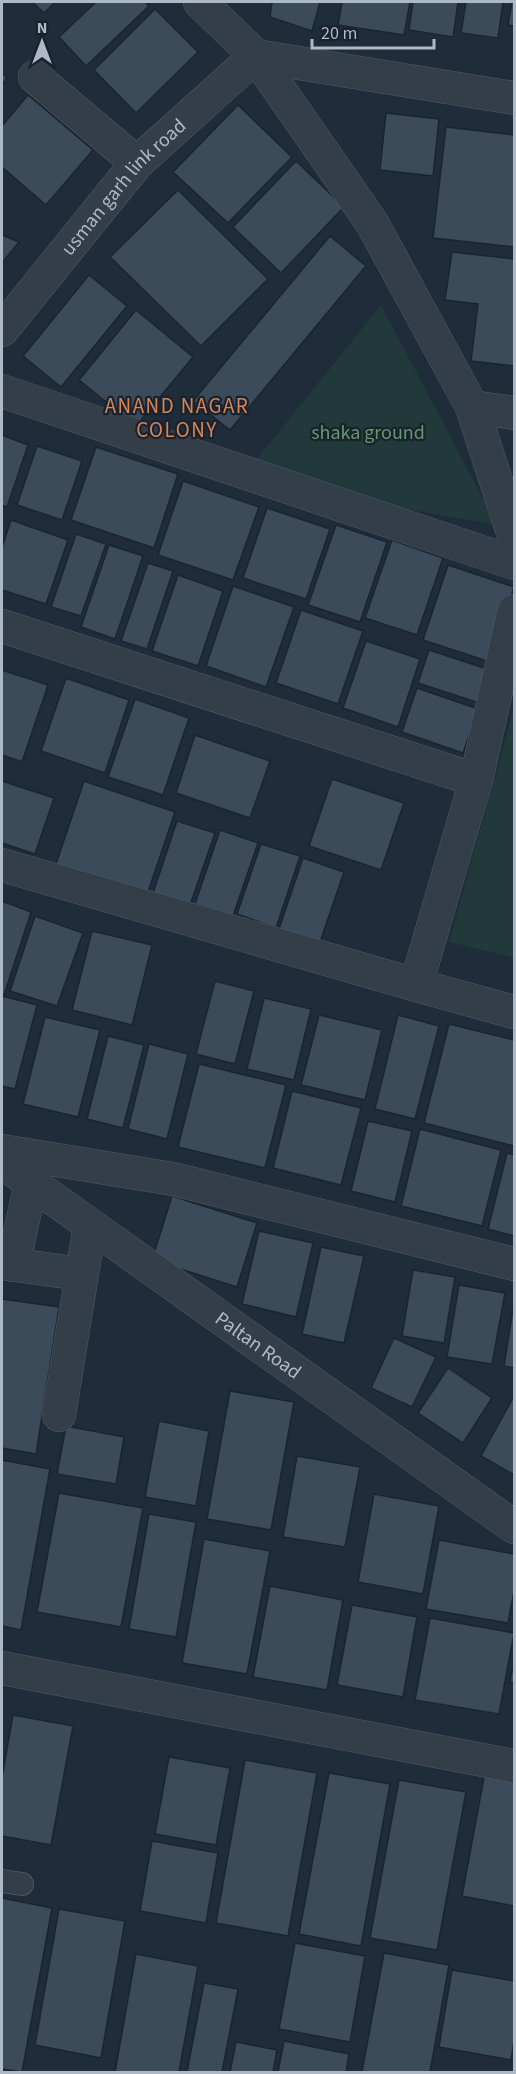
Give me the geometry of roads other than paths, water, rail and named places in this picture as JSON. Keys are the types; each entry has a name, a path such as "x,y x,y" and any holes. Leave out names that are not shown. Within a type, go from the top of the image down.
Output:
{"street":[{"path":"200,2 256,56 372,223 472,407 514,536"},
{"path":"256,56 514,98"},
{"name":"usman garh link road","path":"2,330 137,164 256,56"},
{"path":"35,77 137,164"},
{"path":"2,391 514,563"},
{"path":"472,407 514,413"},
{"path":"416,985 476,780 514,611"},
{"path":"2,626 476,780"},
{"path":"2,865 514,1012"},
{"path":"2,1151 173,1179 514,1264"},
{"name":"Paltan Road","path":"2,1162 514,1527"},
{"path":"31,1183 7,1264 81,1274"},
{"path":"59,1415 90,1225"},
{"path":"2,1668 514,1766"}],"district":[{"name":"ANAND NAGAR COLONY","path":"177,418"}],"park label":[{"name":"shaka ground","path":"368,432"}]}
